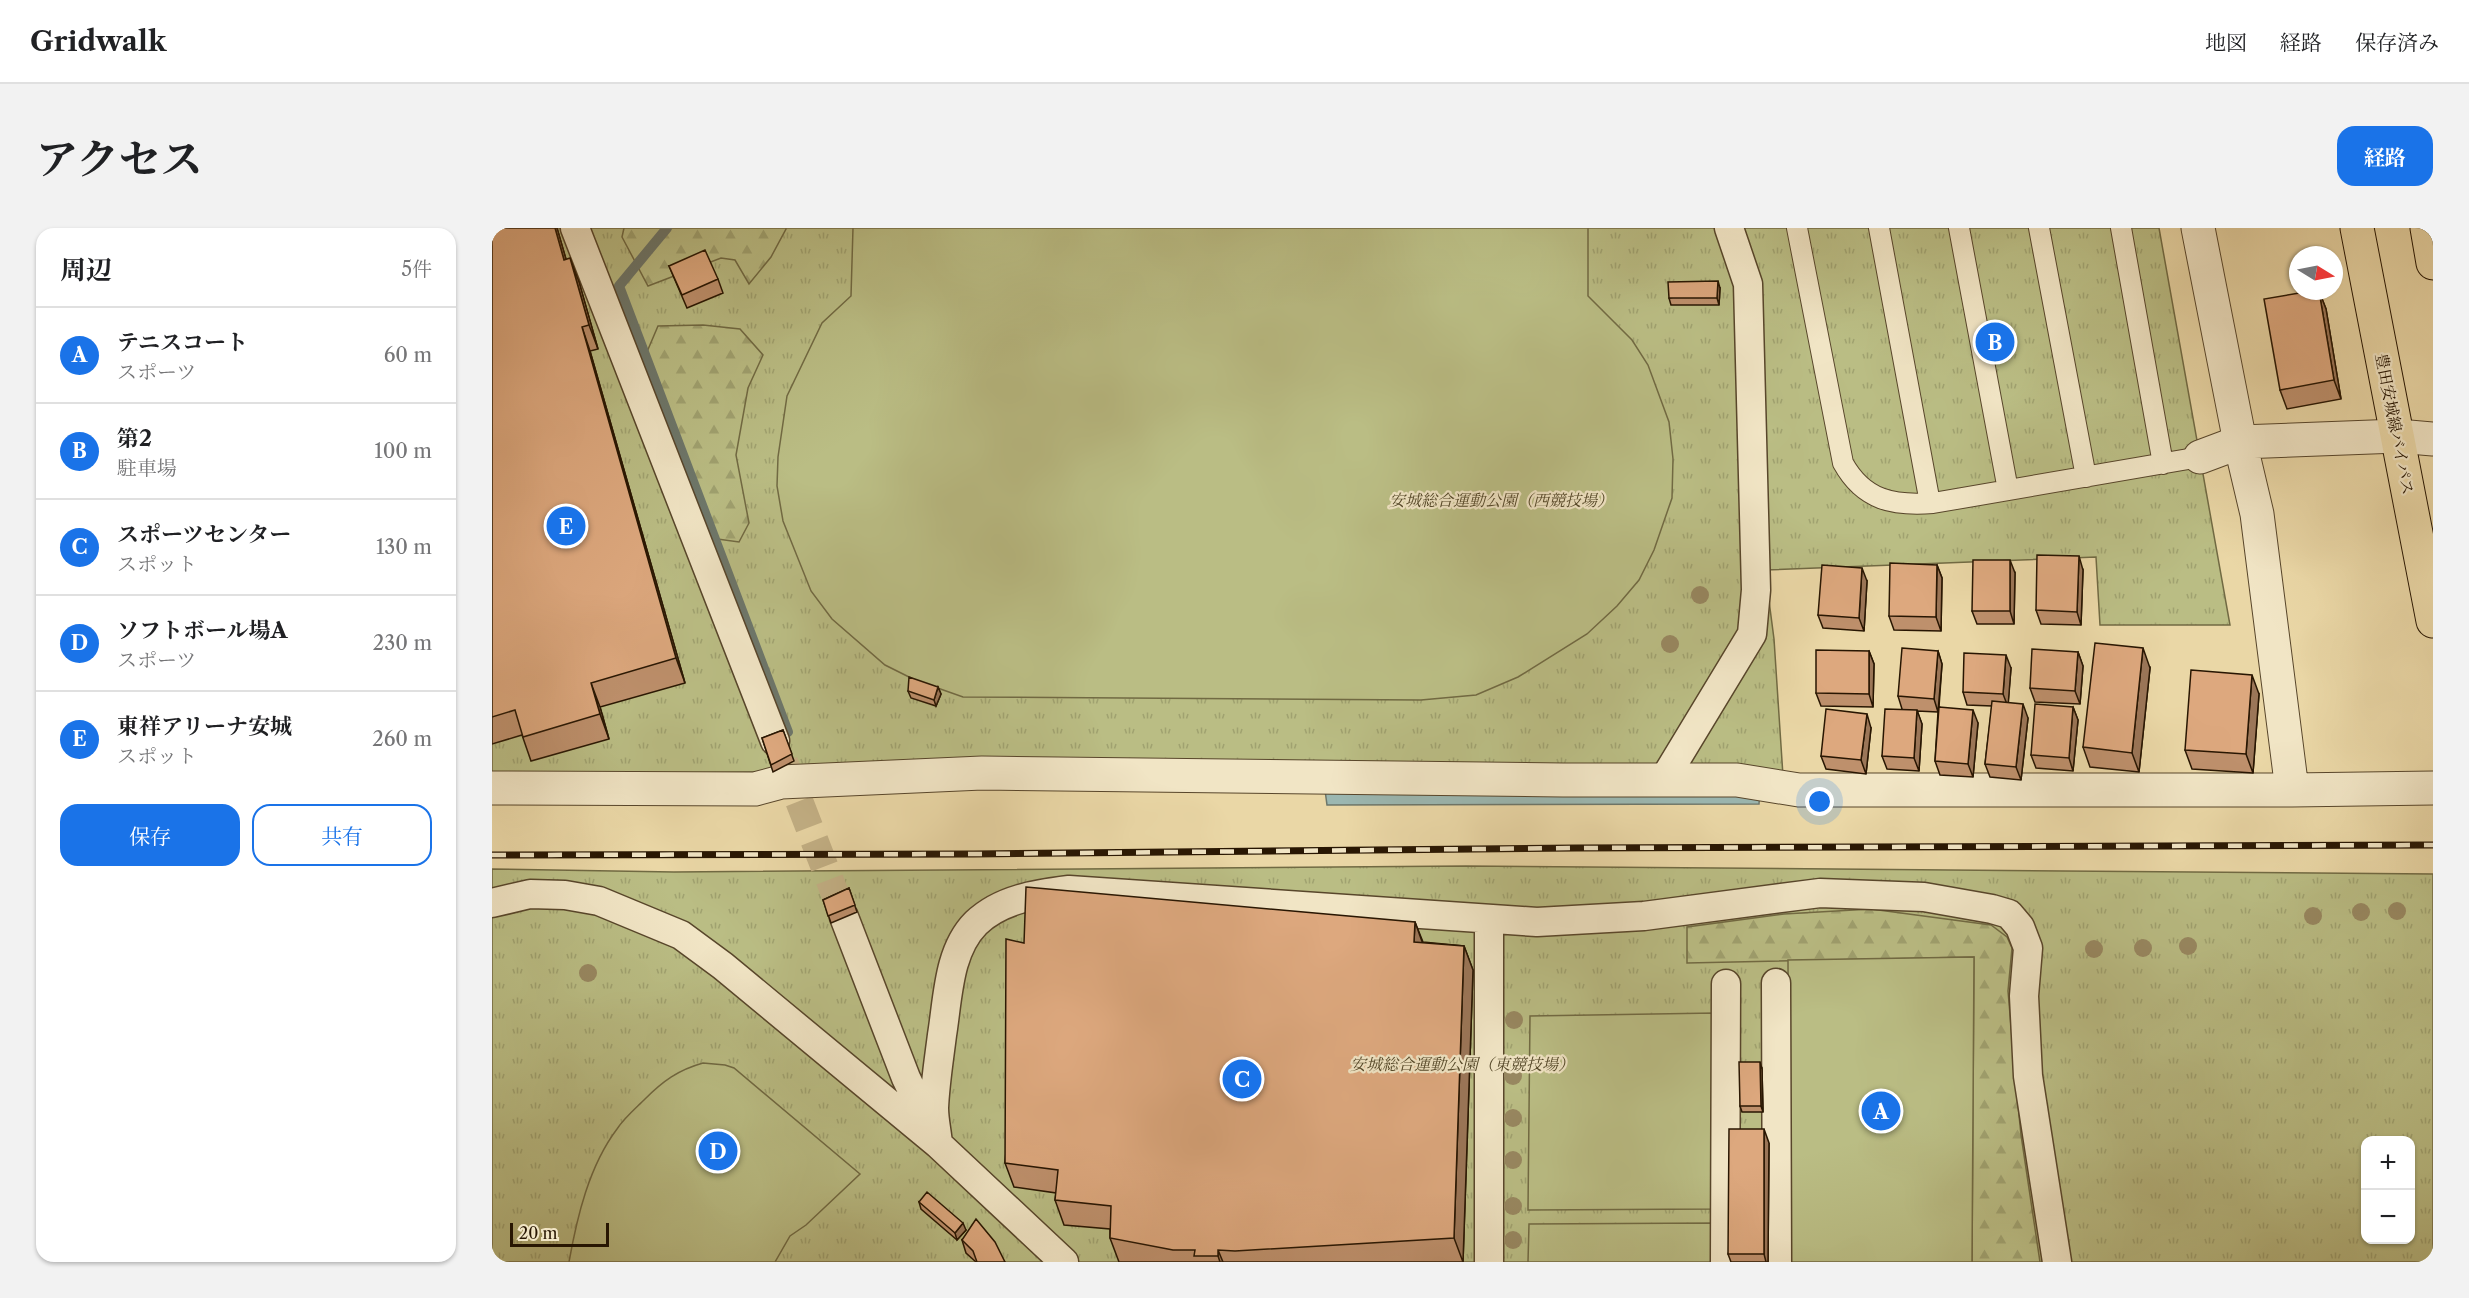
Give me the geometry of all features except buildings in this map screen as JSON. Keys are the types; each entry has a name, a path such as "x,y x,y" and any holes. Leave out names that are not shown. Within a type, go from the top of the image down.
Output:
{"main road":[{"name":"豊田安城線バイパス","path":"2357,228 2433,621"},
{"path":"2427,228 2433,263"}],"street":[{"path":"574,228 775,741"},
{"path":"1669,771 1752,634 1756,590 1748,284 1729,228"},
{"path":"2198,228 2240,442 2257,514 2292,790"},
{"path":"2200,457 2240,442 2398,436 2433,439"},
{"path":"492,788 755,789 781,782 982,773 1737,780 1800,790 2433,788"},
{"path":"938,1144 934,1110 936,1078 951,972 960,947 976,923 997,909 1026,896 1069,890 1537,922 1644,916 1820,893 1924,897 2009,914 2020,927 2028,948 2024,996 2028,1076 2057,1262"},
{"path":"492,903 530,894 564,895 599,901 681,935 723,966 938,1144 1064,1262"},
{"path":"844,917 906,1078 938,1144"},
{"path":"1489,919 1489,1262"},
{"path":"1776,983 1777,1262"},
{"path":"1725,1262 1726,984"}],"lane":[{"path":"1797,228 1843,463 1851,478 1877,497 1893,504 1930,503 2200,457"},
{"path":"1879,228 1930,503"},
{"path":"1959,228 2008,490"},
{"path":"2039,228 2086,477"},
{"path":"2121,228 2163,464"}],"green space":[{"name":"安城総合運動公園（西競技場）","path":"492,228 2159,228 2230,625 2100,625 2096,557 1765,570 1774,639 1783,776 773,772 492,775"},
{"path":"624,228 786,229 771,257 749,284 735,260 721,258 648,286 622,237"},
{"path":"853,228 1588,228 1588,296 1632,340 1648,365 1669,422 1673,459 1672,498 1654,550 1639,580 1617,606 1587,634 1518,677 1476,695 1421,700 963,697 915,680 885,665 832,619 811,591 783,521 777,486 778,457 787,396 822,323 851,296"},
{"path":"703,325 740,329 763,355 748,388 736,455 749,523 739,542 703,537 638,373 658,326"},
{"name":"安城総合運動公園（東競技場）","path":"1466,866 2433,874 2433,1262 492,1262 492,869 674,872"},
{"path":"1871,909 1991,925 2007,937 2012,948 2008,991 2021,1135 2040,1262 1972,1262 1974,957 1687,963 1687,927 1784,914"},
{"path":"1974,957 1972,1262 1789,1262 1788,960"},
{"path":"1715,1013 1715,1209 1528,1210 1530,1016"},
{"path":"703,1063 734,1068 860,1174 806,1225 790,1236 775,1262 569,1262 586,1193 607,1143 623,1121 658,1087 678,1073"},
{"path":"1715,1223 1715,1262 1528,1262 1529,1224"}],"water":[{"path":"1325,790 1760,790 1759,804 1327,805"}],"waterway":[{"path":"667,228 619,286 788,732"}],"tunnel":[{"path":"784,762 844,917"}],"railway":[{"path":"492,855 2433,845"}],"place":[{"name":"第2","path":"1995,342"},
{"name":"東祥アリーナ安城","path":"566,526"},
{"name":"スポーツセンター","path":"1242,1079"},
{"name":"テニスコート","path":"1881,1111"},
{"name":"ソフトボール場A","path":"718,1151"}]}
